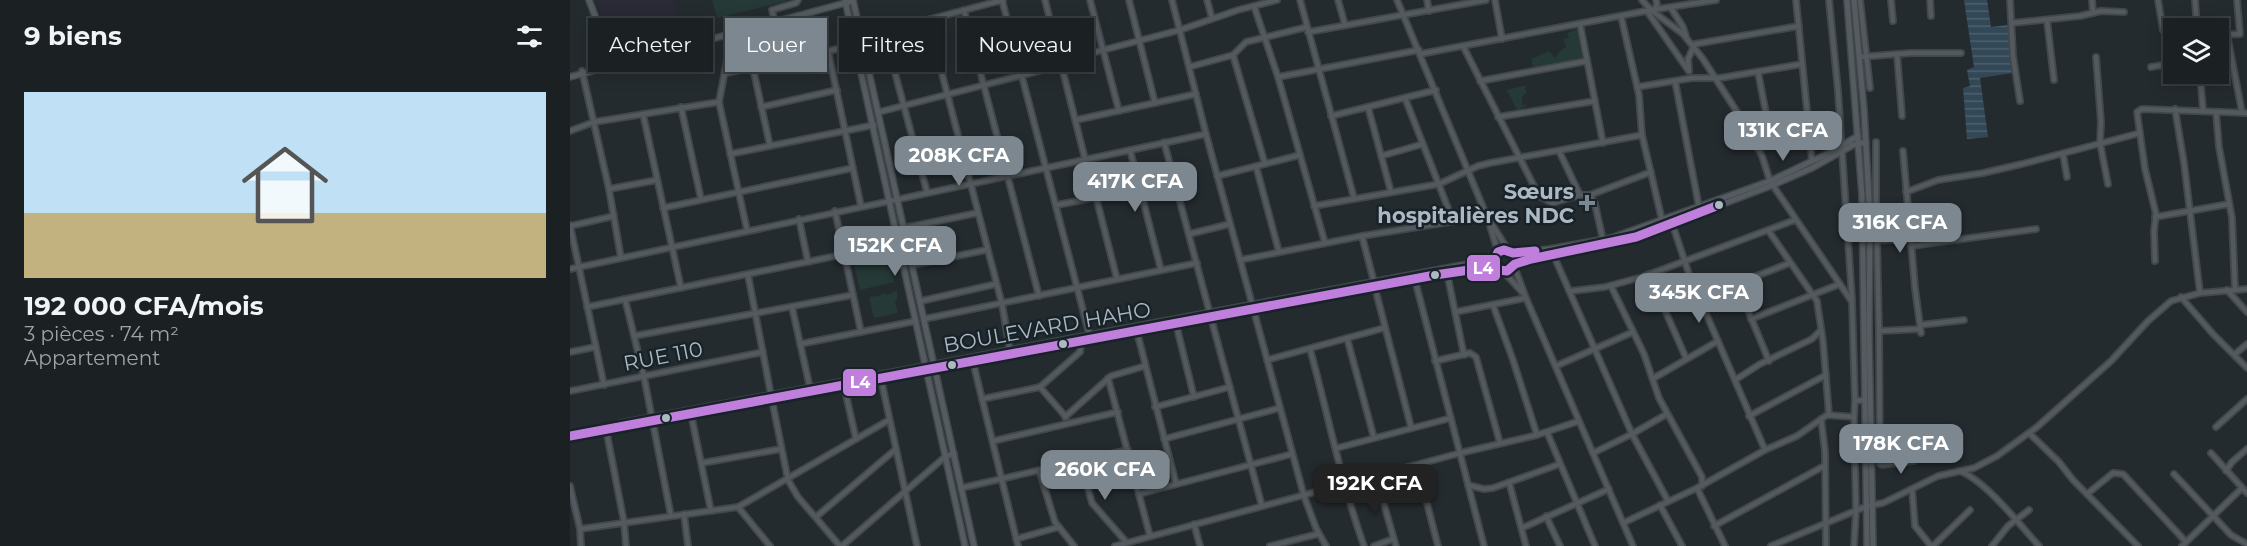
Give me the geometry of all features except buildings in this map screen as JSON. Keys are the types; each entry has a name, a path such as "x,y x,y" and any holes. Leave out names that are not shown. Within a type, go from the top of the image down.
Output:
{"main road":[{"path":"589,0 596,18"},
{"path":"778,18 855,0 858,18"},
{"path":"1847,0 1863,233 1864,400 1873,546"},
{"path":"1854,0 1862,56 1865,135 1873,220 1870,506 1867,546"},
{"path":"787,18 846,1"},
{"path":"846,1 850,18"},
{"path":"570,76 588,70"},
{"path":"862,72 965,546"},
{"path":"870,72 974,546"},
{"path":"1850,143 1857,128"},
{"path":"1772,183 1603,240 1498,252 1495,259 1497,266 1503,271 1509,270 1515,265 1554,254 1615,243 1672,223 1772,183 1842,149 1865,135"},
{"path":"1857,139 1866,142"},
{"path":"1850,143 1859,154"},
{"path":"1789,175 1842,149"},
{"path":"1511,251 1515,265"},
{"name":"BOULEVARD HAHO","path":"1375,286 1495,259"},
{"name":"BOULEVARD HAHO","path":"935,367 1010,351 1497,266"},
{"name":"BOULEVARD HAHO","path":"570,434 691,414 810,388 974,362 1081,342 1090,338"},
{"name":"BOULEVARD HAHO","path":"570,434 844,386 926,368"}],"street":[{"path":"774,18 772,9 796,3 798,0"},
{"path":"935,18 1002,0 1090,338"},
{"path":"1045,0 1050,18"},
{"path":"1090,0 1119,111"},
{"path":"1129,0 1155,103"},
{"path":"1172,0 1292,454 1318,534 1326,546"},
{"path":"1207,0 1212,18"},
{"path":"1094,53 1180,30 1212,18 1277,0"},
{"path":"1300,0 1354,198"},
{"path":"1338,0 1345,25"},
{"path":"1397,0 1487,217 1498,252"},
{"path":"1427,0 1429,11"},
{"path":"1189,67 1233,55 1246,42 1264,36 1345,25 1429,11 1461,2 1486,0"},
{"path":"1495,0 1502,39"},
{"path":"1642,0 1651,10 1692,78"},
{"path":"1651,10 1657,4 1656,0"},
{"path":"1278,77 1502,39 1671,8 1692,2 1716,0"},
{"path":"1797,0 1812,162"},
{"path":"1829,0 1852,302 1856,510 1854,546"},
{"path":"1860,0 1862,56 1869,88"},
{"path":"1891,0 1893,21"},
{"path":"1930,0 1931,16"},
{"path":"2010,0 2013,56 2020,101"},
{"path":"2092,0 2093,13"},
{"path":"2158,0 2163,30"},
{"path":"2195,0 2196,18"},
{"path":"2229,34 2240,34 2237,0"},
{"path":"1254,6 1278,77 1324,243"},
{"path":"1671,8 1686,36 1717,79 1758,149 1772,183 1852,302"},
{"path":"964,10 1039,296"},
{"path":"1651,10 1686,36"},
{"path":"2012,23 2047,20 2105,10 2124,12"},
{"path":"1621,16 1637,87 1642,135 1662,220"},
{"path":"2047,20 2054,80"},
{"path":"1580,24 1603,143"},
{"path":"1693,46 1799,26"},
{"path":"2155,261 2156,218 2145,169 2137,112 2140,109 2175,109 2244,112 2229,43"},
{"path":"1463,46 1519,159 1539,196 1545,201 1552,203 1580,195 1590,195 1651,172"},
{"path":"1689,71 1688,60 1693,46"},
{"path":"839,49 828,51 861,206"},
{"path":"1862,56 1961,52"},
{"path":"1897,54 1902,116"},
{"path":"1233,55 1265,164"},
{"path":"2096,57 2101,122 2100,144 2108,184"},
{"path":"1480,81 1587,61"},
{"path":"1637,87 1692,78 1717,79 1802,64"},
{"path":"2151,67 2163,65"},
{"path":"582,72 609,189 621,258"},
{"path":"735,72 726,74 719,102 747,230"},
{"path":"754,72 770,146"},
{"path":"894,72 927,192"},
{"path":"942,72 986,250 1002,304 1010,351"},
{"path":"879,112 1032,72"},
{"path":"1064,72 1085,159"},
{"path":"1758,72 1771,139 1758,149"},
{"path":"1675,81 1699,207"},
{"path":"2201,84 2203,110"},
{"path":"761,107 837,90"},
{"path":"1331,116 1436,90"},
{"path":"1076,120 1196,94"},
{"path":"1405,98 1453,221"},
{"path":"1498,117 1595,101"},
{"path":"570,132 594,122 719,102"},
{"path":"1368,107 1391,192"},
{"path":"681,108 701,199"},
{"path":"2175,109 2186,176 2200,293"},
{"path":"2216,112 2219,147 2232,218 2235,289"},
{"path":"643,114 681,288"},
{"path":"730,154 874,125"},
{"path":"1906,192 1938,180 1983,173 2140,132"},
{"path":"570,269 1206,134"},
{"path":"1314,206 1439,184 1468,170 1490,163 1642,135"},
{"path":"1164,142 1262,506"},
{"path":"1876,142 1873,220 1877,241 1881,465 1914,461"},
{"path":"1381,156 1423,144"},
{"path":"1130,150 1161,270"},
{"path":"1903,151 1920,329"},
{"path":"1559,152 1580,195"},
{"path":"2063,153 2067,177"},
{"path":"1217,176 1300,155"},
{"path":"1256,166 1279,252"},
{"path":"663,208 853,168"},
{"path":"609,189 657,180"},
{"path":"1057,205 1140,189"},
{"path":"1590,195 1595,204 1603,240"},
{"path":"1096,197 1117,279"},
{"path":"2156,218 2229,204"},
{"path":"835,211 861,332"},
{"path":"904,228 977,213"},
{"path":"604,385 570,225 614,216"},
{"path":"1240,260 1362,236 1487,217"},
{"path":"1487,217 1511,251"},
{"path":"799,219 808,262"},
{"path":"1570,291 1611,286 1684,262 1795,220"},
{"path":"1672,223 1684,262 1765,450"},
{"path":"1189,234 1230,224"},
{"path":"1911,246 2036,229"},
{"path":"1768,230 1813,295 1818,307 1829,415"},
{"path":"1362,236 1411,427"},
{"path":"1877,241 1911,238"},
{"path":"587,307 899,243"},
{"path":"913,265 986,250"},
{"path":"1554,254 1632,434 1668,501"},
{"path":"924,319 1197,263"},
{"path":"1700,298 1790,263"},
{"path":"1515,265 1525,296 1633,546"},
{"path":"1503,271 1525,296"},
{"path":"1448,273 1464,355"},
{"path":"1649,274 1686,358"},
{"path":"748,275 788,480 798,497 841,546 946,456 954,454"},
{"path":"1414,280 1484,546"},
{"path":"921,301 996,284"},
{"path":"1737,284 1769,361"},
{"path":"1751,319 1840,284"},
{"path":"1611,286 1654,378 1656,393 1699,471 1700,487 1714,526 1725,546"},
{"path":"1771,546 1856,510 1882,503 1938,476 1980,466 2029,433 2111,361 2148,321 2171,301 2200,293 2247,289"},
{"path":"2227,290 2247,312"},
{"path":"634,336 853,295"},
{"path":"1455,312 1525,296"},
{"path":"2181,297 2247,368"},
{"path":"625,299 644,377 671,516"},
{"path":"1493,305 1514,360 1537,435"},
{"path":"792,307 810,388"},
{"path":"1879,331 1920,329 1964,320"},
{"path":"800,344 916,321"},
{"path":"1177,321 1194,397"},
{"path":"1267,360 1384,328"},
{"path":"1136,330 1176,484"},
{"path":"1735,380 1812,339 1821,330"},
{"path":"1556,366 1633,332"},
{"path":"1347,338 1374,438"},
{"path":"1654,378 1718,341"},
{"path":"982,399 1040,387 1080,352 1081,342"},
{"path":"2235,354 2247,344"},
{"path":"570,352 595,347"},
{"path":"1310,349 1337,448 1344,485 1364,546"},
{"name":"RUE 110","path":"570,391 763,352"},
{"path":"1435,361 1473,354 1476,357 1500,443"},
{"path":"974,362 1018,546"},
{"path":"1065,417 1108,378 1145,366"},
{"path":"1749,416 1826,375"},
{"path":"1108,378 1150,536"},
{"path":"880,379 916,545"},
{"path":"844,386 856,439"},
{"path":"1040,387 1070,423"},
{"path":"1155,407 1230,387"},
{"path":"2216,427 2247,399"},
{"path":"1855,401 1864,400"},
{"path":"1164,439 1280,408"},
{"path":"993,441 1118,412"},
{"path":"1870,413 1879,413"},
{"path":"691,414 711,511"},
{"path":"1593,453 1666,414"},
{"path":"1623,523 1700,487 1765,450 1797,436 1829,415 1854,417"},
{"path":"1337,448 1450,418"},
{"path":"1821,419 1827,523 1826,546"},
{"path":"580,529 738,507 890,420"},
{"path":"1115,546 1460,453 1537,435 1579,421"},
{"path":"606,429 624,522 626,546"},
{"path":"1547,432 1594,546"},
{"path":"2029,433 2138,546"},
{"path":"702,463 781,449"},
{"path":"816,517 896,449"},
{"path":"2226,471 2232,462 2247,449"},
{"path":"961,488 1128,450"},
{"path":"2211,453 2247,493"},
{"path":"1139,494 1292,454"},
{"path":"1080,461 1092,503 1130,542 1137,546"},
{"path":"1468,485 1487,489 1560,464"},
{"path":"1417,465 1438,546"},
{"path":"1714,526 1824,466"},
{"path":"1040,470 1053,516 1074,546"},
{"path":"1960,471 1975,479 2039,546"},
{"path":"2087,494 2113,473 2123,474 2184,544 2242,488"},
{"path":"2175,474 2231,535 2247,544"},
{"path":"1376,477 1396,546"},
{"path":"1509,482 1526,546"},
{"path":"570,486 580,529 581,546"},
{"path":"1522,528 1609,489"},
{"path":"1912,489 1915,526 1932,546 1970,510"},
{"path":"1660,505 1682,546"},
{"path":"738,507 770,546"},
{"path":"1992,546 2015,520 2029,510"},
{"path":"684,514 688,546"},
{"path":"1546,516 1560,546"},
{"path":"1194,524 1200,546"},
{"path":"1016,539 1059,527"},
{"path":"1270,546 1318,534"},
{"path":"1374,546 1393,539"}],"shaded area":[{"path":"596,0 672,0 677,15 666,18 603,18"}],"green space":[{"path":"712,0 790,0 717,18"},
{"path":"1577,29 1582,58 1533,68 1531,57 1534,58 1549,51 1555,58 1566,47 1563,39 1569,38 1567,33"},
{"path":"1527,85 1525,89 1527,92 1522,97 1522,105 1526,104 1526,106 1517,110 1507,90"},
{"path":"888,256 894,282 860,290 854,264"},
{"path":"897,290 895,302 898,313 874,318 869,297 884,293 887,295"}],"water":[{"path":"1964,0 1987,0 1991,27 2008,25 2012,73 1980,78 1988,137 1967,139 1963,88 1970,86 1967,70 1974,67"}],"transit line":[{"name":"L4","path":"570,436 1435,275 1497,266 1500,270 1507,271 1515,264 1531,259 1636,237 1719,205"},
{"name":"L4","path":"1478,263 1495,259 1498,252 1504,250 1513,253 1535,251"}],"place":[{"name":"Sœurs hospitalières NDC","path":"1587,203"}]}
